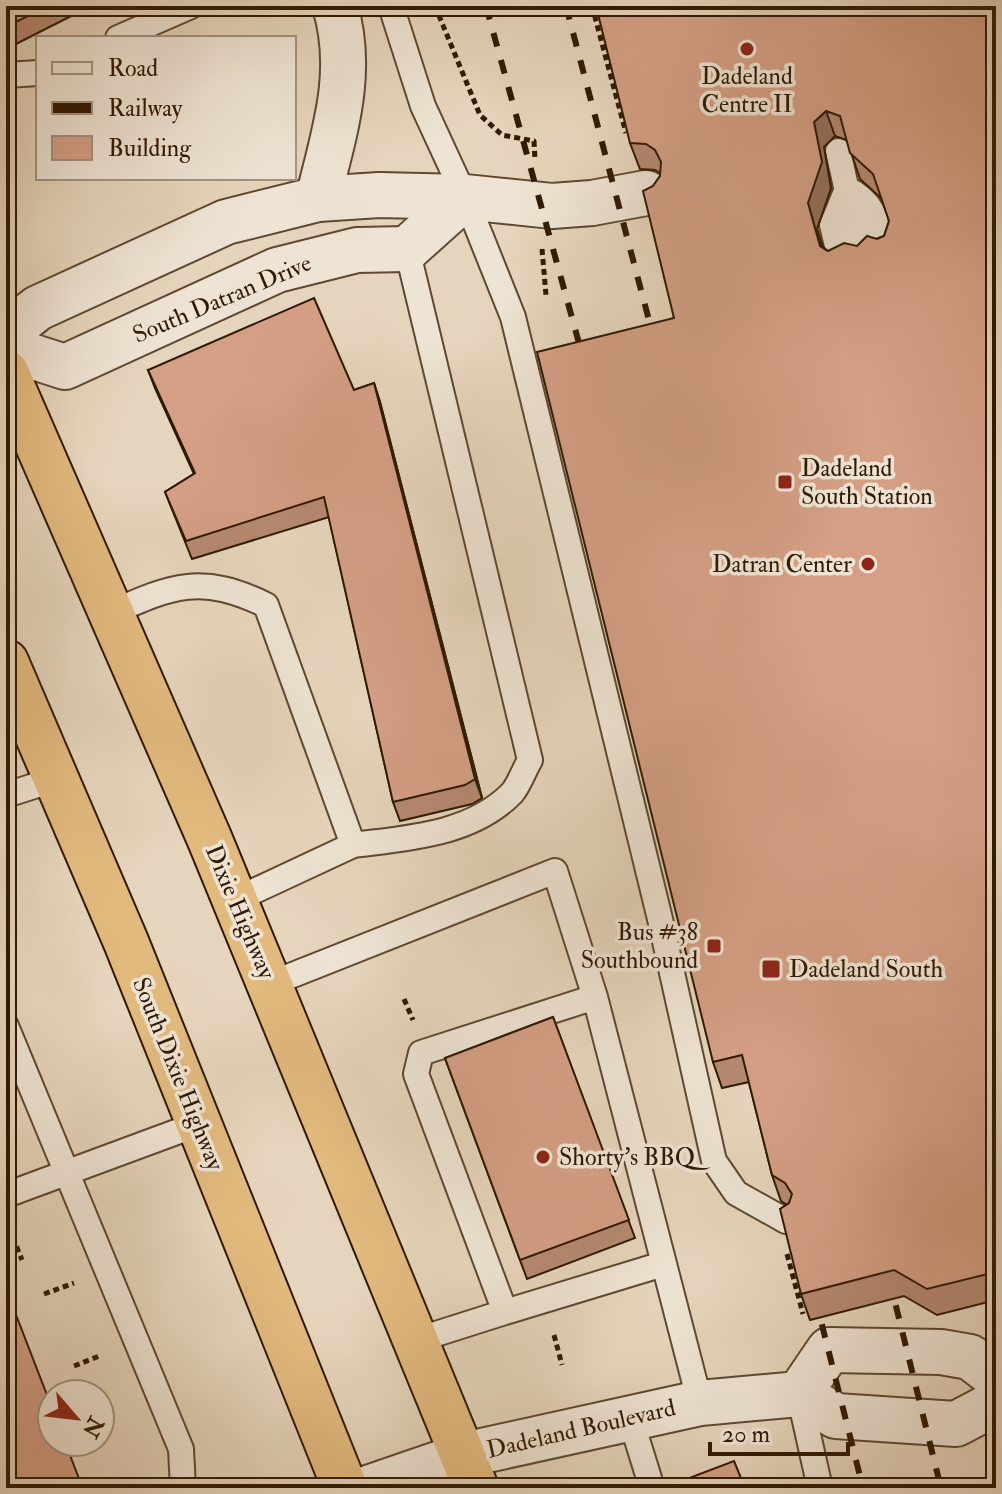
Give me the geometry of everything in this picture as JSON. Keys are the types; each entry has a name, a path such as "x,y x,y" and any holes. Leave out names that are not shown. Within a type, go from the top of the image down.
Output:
{"highway":[{"name":"Dixie Highway","path":"6,372 235,900 470,1472"},
{"name":"South Dixie Highway","path":"6,662 345,1488"}],"street":[{"path":"318,199 344,89 345,54 335,6"},
{"path":"6,333 38,308 226,222 318,199 379,195 465,197 552,206 592,203 646,193"},
{"path":"407,249 465,197"},
{"name":"South Datran Drive","path":"6,348 65,367 277,270 357,250 407,249"},
{"path":"996,1377 970,1357 941,1352 829,1350 799,1394 836,1416 889,1421 956,1424 996,1403"},
{"name":"Dadeland Boulevard","path":"368,1488 470,1472 630,1417 700,1403 799,1394"}],"lane":[{"path":"123,36 191,6"},
{"path":"391,6 423,106 465,197 513,317 660,919 714,1161 736,1193 786,1221"},
{"path":"6,75 36,73"},
{"path":"838,151 847,189 832,225 863,256 873,208 863,196 847,189"},
{"path":"235,900 353,845 428,835 470,822 512,792 530,760 407,249"},
{"path":"111,613 159,592 198,585 234,589 266,605 353,845"},
{"path":"6,795 56,779"},
{"path":"270,984 555,871 595,997 700,1403"},
{"path":"505,1312 416,1074 418,1063 421,1053 595,997"},
{"path":"6,1026 181,1449 183,1482"},
{"path":"6,1195 198,1124"},
{"path":"417,1340 663,1264"},
{"path":"799,1394 820,1488"},
{"path":"630,1417 652,1488"}],"path":[{"path":"435,6 480,115 502,135 534,141 534,148"},
{"path":"592,6 626,133"},
{"path":"8,1224 22,1260"},
{"path":"44,1294 80,1280"}],"building":[{"path":"6,6 48,6 6,27"},
{"name":"Datran Center","path":"596,6 996,6 996,1272 927,1289 894,1270 801,1294 780,1209 789,1203 792,1194 785,1183 772,1175 742,1055 713,1062 537,352 674,318 643,191 653,186 660,176 661,162 655,150 646,144 630,143","holes":["826,111 840,116 850,153 873,174 889,221 884,236 877,239 867,236 857,246 844,243 828,251 820,246 808,203 822,162 814,122"]},
{"path":"314,298 354,390 374,383 475,779 465,785 393,802 324,497 186,541 165,492 195,473 148,370"},
{"name":"Shorty's BBQ","path":"553,1017 629,1220 520,1260 445,1058"},
{"path":"6,1289 40,1378 36,1378 36,1458 71,1458 81,1484 72,1488 6,1488"},
{"path":"734,1461 745,1488 678,1488 676,1483"}],"railway":[{"path":"486,6 585,365"},
{"path":"566,6 655,343"},
{"path":"889,1278 941,1488"},
{"path":"815,1297 863,1488"}],"place":[{"name":"Dadeland Centre II","path":"747,49"},
{"name":"Dadeland South Station","path":"785,482"},
{"name":"Datran Center","path":"868,564"},
{"name":"Bus #38 Southbound","path":"714,946"},
{"name":"Dadeland South","path":"771,969"},
{"name":"Shorty's BBQ","path":"543,1157"}]}
